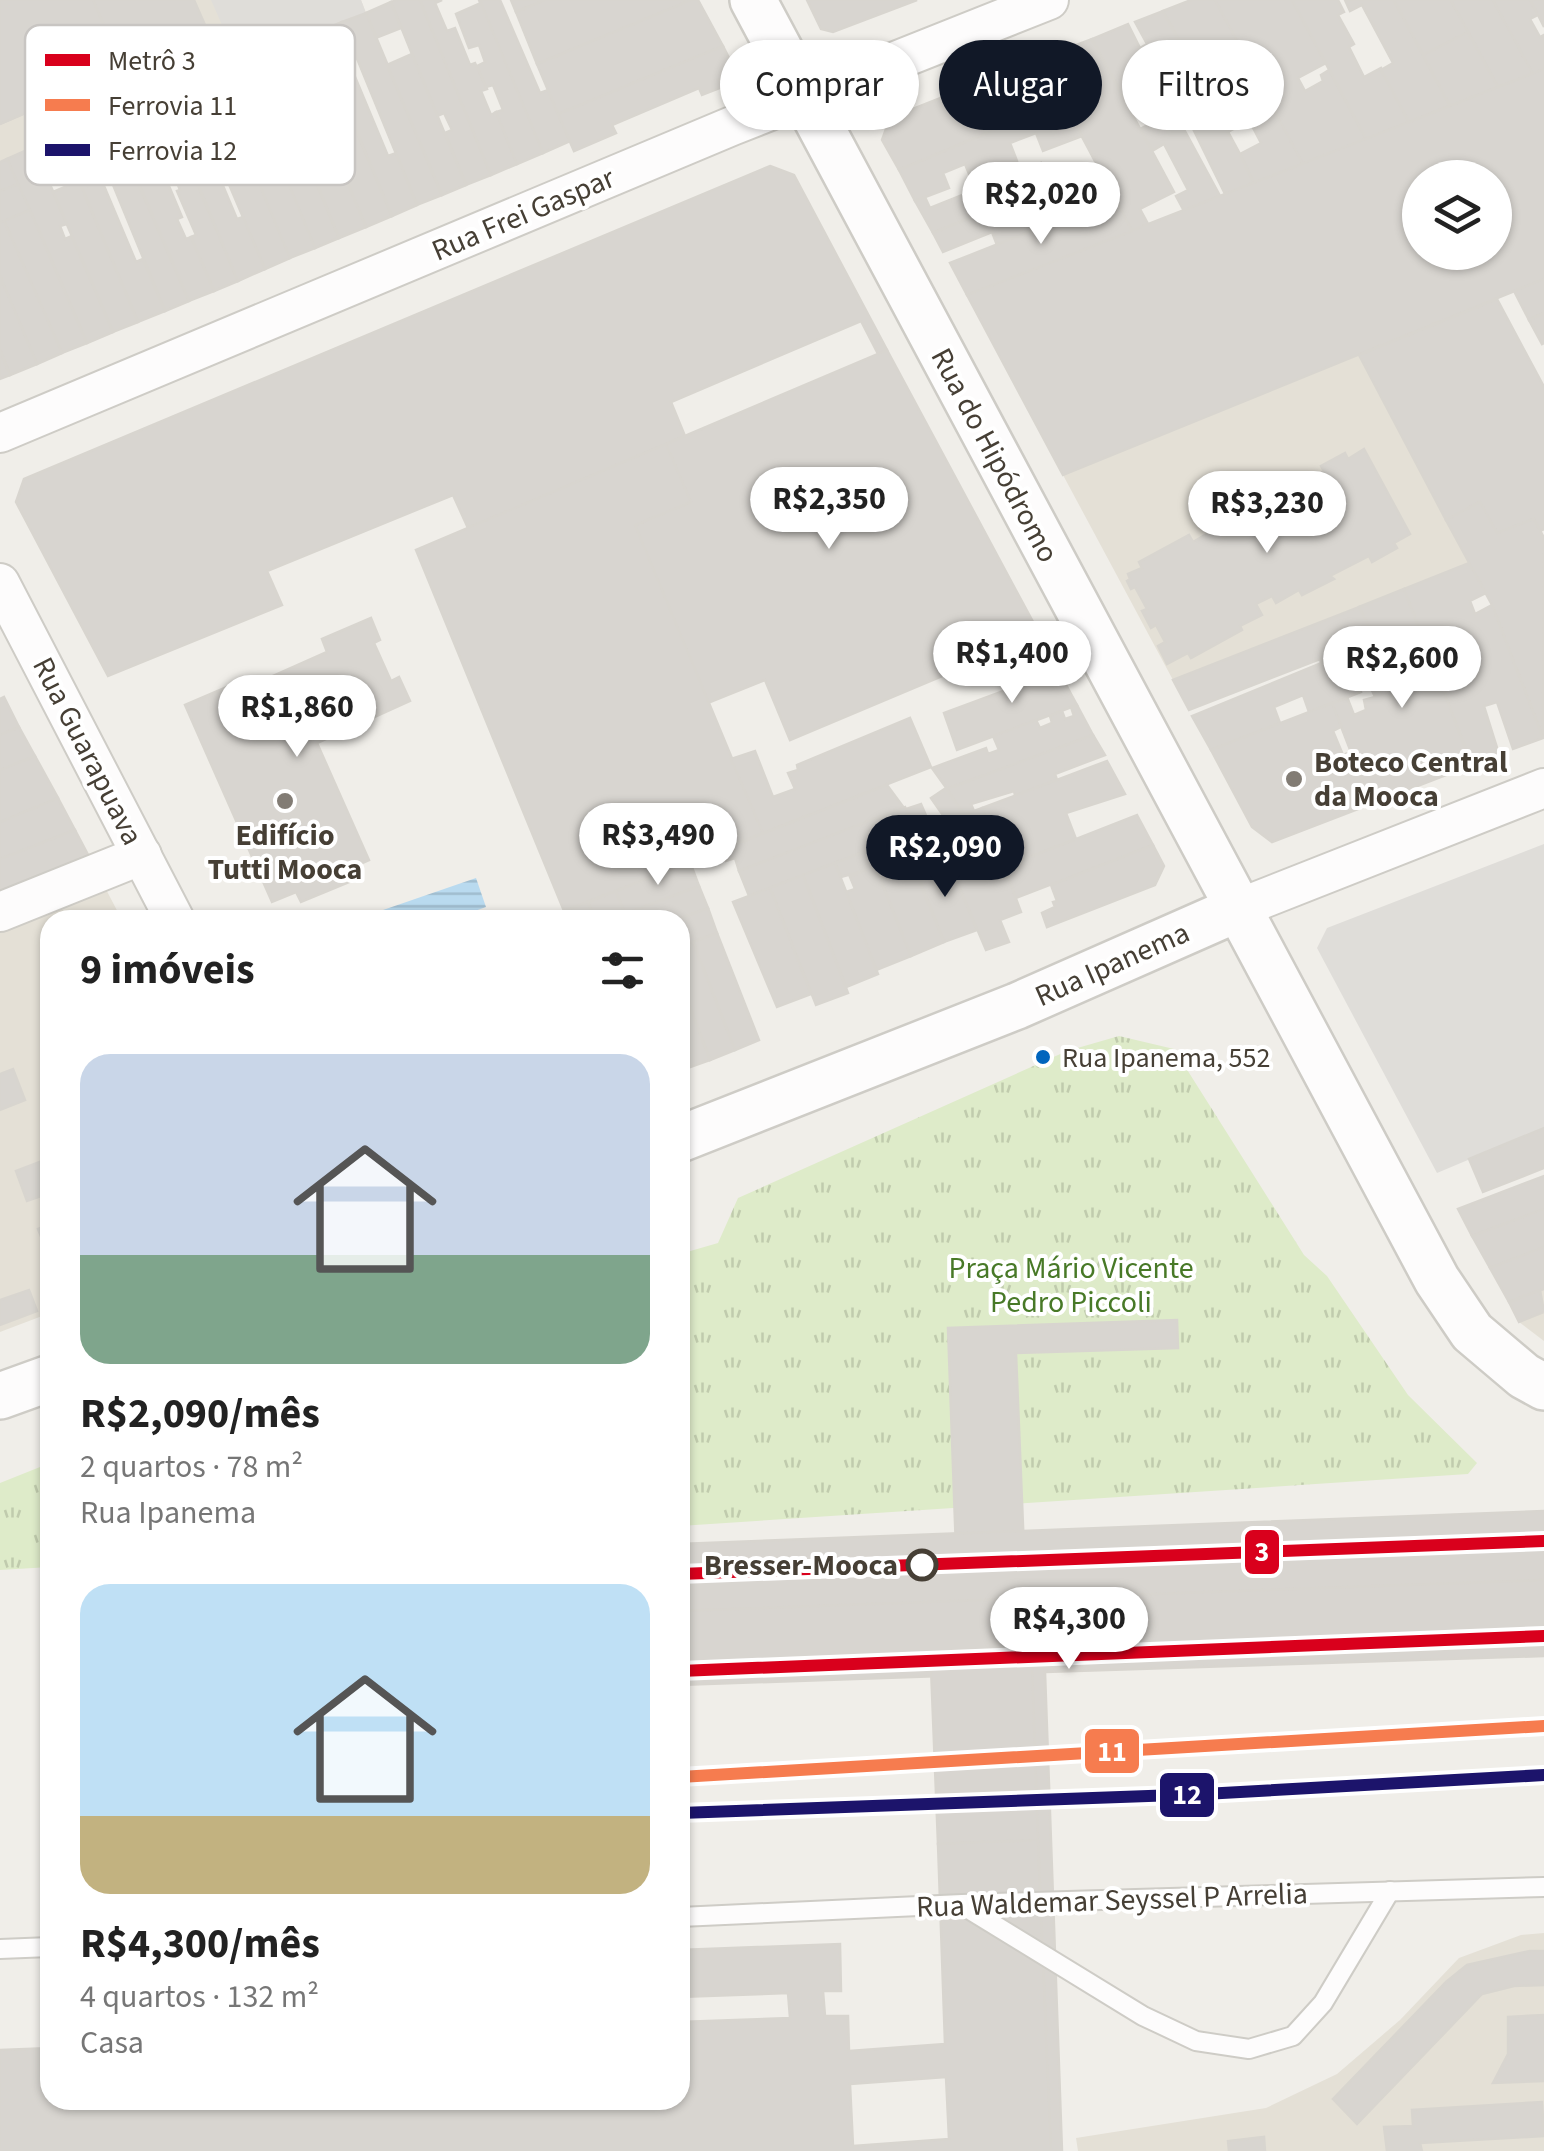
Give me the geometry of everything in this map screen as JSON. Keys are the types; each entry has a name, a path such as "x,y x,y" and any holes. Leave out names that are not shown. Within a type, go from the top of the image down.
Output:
{"street":[{"name":"Rua do Hipódromo","path":"753,0 775,40"},
{"name":"Rua Frei Gaspar","path":"919,51 1049,0"},
{"name":"Rua Frei Gaspar","path":"0,433 724,130"},
{"name":"Rua do Hipódromo","path":"823,130 1437,1280 1472,1332 1524,1376 1544,1387"},
{"name":"Rua Guarapuava","path":"0,583 171,910"},
{"name":"Rua Ipanema","path":"690,1134 1017,1006 1236,909 1544,788"},
{"path":"0,912 142,855"},
{"path":"0,1396 40,1382"}],"lane":[{"name":"Rua Waldemar Seyssel P Arrelia","path":"690,1917 962,1904 1544,1887"},
{"path":"962,1904 1143,2016 1196,2042 1249,2048 1292,2036 1323,2003 1390,1891"},
{"path":"0,1950 40,1948"}],"shaded area":[{"path":"0,0 361,0 366,13 337,25 25,25 25,153 0,163"},
{"path":"211,0 361,0 366,13 336,25 222,25"},
{"path":"1359,355 1469,563 1173,680 1063,475"},
{"path":"1544,844 1544,1128 1437,1173 1317,948 1327,928"},
{"path":"100,878 117,910 40,910 40,1317 0,1332 0,920"},
{"path":"1544,1288 1544,1341 1519,1322 1509,1302"},
{"path":"1544,1933 1544,2151 1078,2151 1076,2138 1266,2108 1337,2074 1400,2020 1459,1958 1521,1935"}],"green space":[{"name":"Praça Mário Vicente Pedro Piccoli","path":"1119,1036 1174,1049 1304,1255 1327,1276 1408,1395 1477,1463 1468,1474 690,1525 690,1251 718,1243 738,1198 1067,1051"},
{"path":"40,1467 40,1568 0,1570 0,1483"}],"water":[{"path":"476,878 486,907 478,910 383,910"}],"building":[{"path":"0,0 194,0 205,25 25,25 25,113 0,124"},
{"path":"0,0 93,0 104,25 25,25 25,113 0,124"},
{"path":"420,0 491,175 466,185 445,133 452,130 444,113 437,116 391,2"},
{"path":"420,0 442,0 435,3 447,31 455,28 470,65 475,63 487,89 481,91 491,115 496,112 517,164 491,175"},
{"path":"479,0 500,0 540,93 548,90 570,141 543,153"},
{"path":"511,0 545,0 516,12"},
{"path":"545,0 691,0 537,64 516,12"},
{"path":"691,0 698,0 720,40 720,47 558,114 537,64"},
{"path":"807,0 917,0 833,32 821,29"},
{"path":"1191,0 1215,0 1236,40 1179,40 1163,11"},
{"path":"1215,0 1292,0 1326,63 1298,78 1305,91 1323,81 1321,75 1329,70 1366,139 1303,164 1284,129 1284,40 1236,40"},
{"path":"1292,0 1338,0 1344,12 1338,15 1354,44 1349,47 1364,77 1381,68 1409,122 1366,139"},
{"path":"1345,0 1394,0 1450,106 1409,122 1381,70 1393,63 1362,5 1350,11"},
{"path":"1394,0 1451,0 1468,32 1423,55"},
{"path":"1451,0 1493,0 1533,74 1498,87"},
{"path":"1493,0 1530,0 1538,15 1530,19 1540,37 1544,35 1544,69 1533,74"},
{"path":"1530,0 1544,0 1544,27 1538,15"},
{"path":"391,2 401,28 376,38 366,13"},
{"path":"481,3 543,153 517,164 496,112 503,110 493,85 486,87 477,66 485,62 479,45 469,48 456,14"},
{"path":"1163,11 1179,40 1145,40 1135,22"},
{"path":"366,13 442,195 417,205 355,54 355,25 342,22"},
{"path":"1128,24 1137,40 1122,40 1122,95 1102,58 1102,40 1092,39"},
{"path":"1468,32 1498,87 1450,106 1423,55"},
{"path":"720,47 720,88 702,95 699,88 612,125 616,133 574,151 558,114"},
{"path":"412,54 466,185 442,195 387,65"},
{"path":"1102,58 1122,95 1122,130 1141,130 1174,192 1140,209 1148,224 1132,231 1078,130 1102,130"},
{"path":"1544,69 1544,279 1063,475 967,295"},
{"path":"355,77 388,156 396,153 417,205 392,216 355,128"},
{"path":"939,99 939,130 991,131 899,170 882,140 886,130 919,130 919,107"},
{"path":"355,127 392,216 366,227 348,185 355,185"},
{"path":"1284,129 1303,164 1254,183 1240,154 1261,143 1254,130"},
{"path":"995,130 1079,130 1082,136 1043,151 1036,133 1010,143 1017,161 971,179 965,164 943,173 949,188 915,201 899,170"},
{"path":"1141,130 1185,130 1220,196 1184,211 1176,196 1188,190 1164,144 1152,151"},
{"path":"1194,130 1227,130 1240,154 1254,183 1225,194"},
{"path":"25,151 25,185 50,185 67,224 60,226 65,239 72,236 113,332 87,343 7,159"},
{"path":"7,159 18,184 0,191 0,162"},
{"path":"1041,163 1045,173 1067,164 1072,176 933,233 915,201 925,197 930,208 975,190 971,179 998,169 1002,179"},
{"path":"1098,165 1115,198 997,245 992,232 943,252 933,233"},
{"path":"770,166 794,175 887,350 878,354 861,321 671,402 685,436 468,528 453,495 267,571 282,605 108,676 16,502 24,479"},
{"path":"18,184 30,210 0,223 0,191"},
{"path":"81,185 104,185 136,262 143,259 165,311 138,322"},
{"path":"81,185 138,322 113,332 53,192"},
{"path":"113,185 139,185 189,301 165,311"},
{"path":"139,185 169,185 182,217 177,219 186,239 191,237 214,291 189,301"},
{"path":"178,185 198,185 238,281 214,291 191,237 196,235 177,191"},
{"path":"198,185 223,185 237,219 243,217 265,269 238,281"},
{"path":"229,185 260,185 290,258 265,269"},
{"path":"260,185 289,185 315,248 290,258"},
{"path":"289,185 317,185 339,238 315,248"},
{"path":"317,185 348,185 366,227 339,238"},
{"path":"1115,198 1132,231 967,295 950,263"},
{"path":"30,210 87,343 62,353 4,221"},
{"path":"4,221 62,353 37,364 0,276 0,223"},
{"path":"0,276 37,364 10,375 0,350"},
{"path":"1544,279 1544,313 1529,320 1514,291"},
{"path":"1497,299 1544,387 1544,529 1540,531 1534,519 1497,533 1480,502 1446,520 1359,355"},
{"path":"1544,313 1544,343 1542,344 1529,320"},
{"path":"0,350 10,375 0,379"},
{"path":"887,350 1040,635 790,740 765,680 708,703 635,525 691,502 666,444"},
{"path":"666,444 691,502 635,525 763,833 564,910 416,550"},
{"path":"1364,449 1410,534 1394,543 1397,548 1372,562 1369,556 1302,595 1299,590 1276,603 1272,596 1256,604 1262,615 1240,626 1242,630 1191,658 1188,653 1167,664 1158,646 1165,642 1156,625 1151,628 1142,611 1147,609 1135,587 1131,589 1128,574 1142,568 1139,562 1189,535 1193,542 1217,528 1223,538 1237,530 1227,511 1248,499 1252,504 1279,488 1287,503 1305,494 1300,485 1324,471 1321,466 1345,453 1348,459"},
{"path":"1480,502 1497,533 1534,519 1544,538 1543,738 1492,605 1446,520"},
{"path":"1469,563 1486,593 1470,601 1475,614 1492,605 1543,738 1513,749 1497,702 1484,706 1499,754 1472,765 1404,589"},
{"path":"1404,589 1472,765 1371,804 1332,703 1347,697 1354,715 1366,710 1364,700 1375,697 1371,688 1396,678 1359,607"},
{"path":"1359,607 1376,641 1321,663 1320,659 1189,710 1173,680"},
{"name":"Edifício Tutti Mooca","path":"371,618 380,640 374,643 391,681 399,677 410,701 317,743 369,860 344,871 349,882 301,902 296,892 272,902 185,705 227,687 230,695 327,652 322,639"},
{"path":"1346,653 1361,692 1309,712 1303,695 1274,707 1280,723 1211,750 1192,716"},
{"path":"1051,657 1077,705 957,750 944,713 1028,682 1022,669"},
{"path":"4,697 19,727 0,735 0,699"},
{"name":"Boteco Central da Mooca","path":"1332,703 1341,727 1333,731 1343,755 1351,752 1371,804 1272,842 1252,827 1211,750"},
{"path":"1077,705 1093,735 947,789 932,768 986,748 988,754 999,750 993,736 1036,720 1040,728 1052,723 1050,716 1062,711 1065,719 1074,716 1071,707"},
{"path":"910,718 931,767 763,833 731,759 755,751 773,797 795,789 788,773 798,770 797,765"},
{"path":"19,727 35,756 0,770 0,735"},
{"path":"1093,735 1105,755 1055,774 1057,780 1015,795 1014,791 971,804 974,811 964,815 947,789"},
{"path":"35,756 58,798 0,822 0,770"},
{"path":"1107,761 1125,794 1066,813 1076,839 1005,867 982,808"},
{"path":"887,785 904,808 739,871 735,858 726,861 721,850"},
{"path":"946,788 964,815 947,821 931,798"},
{"path":"58,798 75,830 0,859 0,822"},
{"path":"921,804 931,827 917,831 906,809"},
{"path":"905,807 917,831 749,896 739,871"},
{"path":"982,808 1021,912 1000,920 1009,942 986,950 949,863 952,862 941,834 947,832 943,822"},
{"path":"1137,815 1153,845 1016,898 1005,867"},
{"path":"75,830 94,866 0,904 0,859"},
{"path":"1153,845 1164,866 1155,885 1047,927 1042,913 1055,907 1053,902 1057,901 1051,885"},
{"path":"869,850 911,956 876,970 846,892 855,889 850,877 866,870 841,877 835,863"},
{"path":"936,858 939,864 944,862 947,874 953,872 977,930 944,942 914,866"},
{"path":"690,862 699,886 636,910 623,910 616,891"},
{"path":"835,863 878,974 846,987 803,875"},
{"path":"913,865 944,942 911,956 880,878"},
{"path":"803,875 848,993 816,1005 770,888"},
{"path":"699,886 708,908 690,915 690,910 636,910"},
{"path":"770,888 811,994 777,1007 733,902"},
{"path":"616,891 623,910 591,910 588,902"},
{"path":"588,902 591,910 567,910"},
{"path":"708,908 717,933 690,943 690,915"},
{"path":"717,933 759,1040 735,1050 693,942"},
{"path":"693,942 735,1050 710,1060 690,1009"},
{"path":"690,1007 710,1060 690,1067"},
{"path":"13,1069 25,1100 0,1110 0,1074"},
{"path":"1544,1128 1544,1168 1483,1192 1469,1159"},
{"path":"40,1162 40,1196 27,1201 16,1171"},
{"path":"1544,1176 1544,1209 1472,1236 1458,1209"},
{"path":"1544,1209 1544,1247 1490,1268 1472,1236"},
{"path":"1544,1247 1544,1289 1509,1302 1490,1268"},
{"path":"29,1290 37,1311 0,1325 0,1300"},
{"path":"1540,1290 1544,1312 1519,1322 1509,1302"},
{"path":"1177,1320 1178,1348 1016,1353 1024,1550 1544,1533 1544,1656 1045,1672 1062,2151 959,2151 942,1676 690,1685 690,1559 956,1550 948,1328"},
{"path":"1544,1511 1544,1580 690,1611 690,1544"},
{"path":"1544,1580 1544,1646 1032,1664 1038,1840 938,1844 931,1668 690,1677 690,1611"},
{"path":"1038,1840 1051,2151 0,2151 0,2050 40,2048 40,2110 690,2110 690,2022 790,2018 788,1993 690,1997 690,1950 840,1944 841,1991 823,1991 825,2016 848,2016 849,2051 945,2044 938,1844","holes":["946,2077 949,2139 853,2146 850,2084"]},
{"path":"1544,1951 1544,1985 1514,1986 1482,1994 1357,2124 1333,2099 1467,1965"},
{"path":"1544,2015 1544,2081 1493,2083 1508,2054 1508,2017"},
{"path":"1542,2102 1544,2136 1420,2143 1422,2151 1387,2151 1384,2127 1413,2126 1412,2110"},
{"path":"1264,2137 1265,2151 1229,2151 1228,2141"}],"metro line":[{"name":"3","path":"690,1574 1544,1541"},
{"name":"3","path":"690,1671 1544,1636"}],"rail line":[{"name":"11","path":"690,1776 1544,1726"},
{"name":"12","path":"690,1813 1204,1794 1544,1775"}],"place":[{"name":"Boteco Central da Mooca","path":"1294,779"},
{"name":"Edifício Tutti Mooca","path":"285,801"},
{"name":"Rua Ipanema, 552","path":"1043,1057"},
{"name":"Bresser-Mooca","path":"922,1565"}]}
